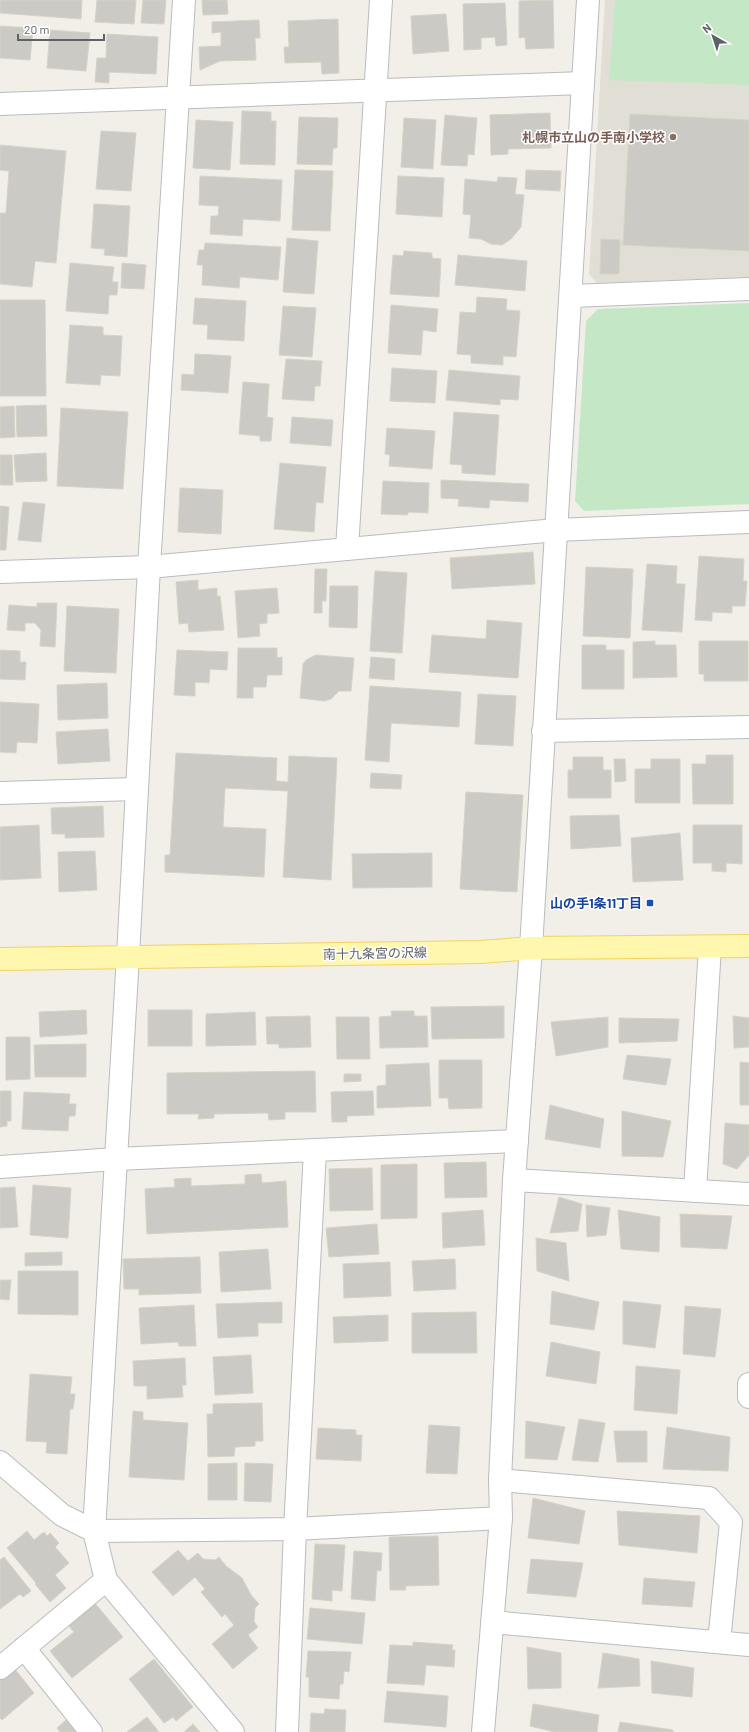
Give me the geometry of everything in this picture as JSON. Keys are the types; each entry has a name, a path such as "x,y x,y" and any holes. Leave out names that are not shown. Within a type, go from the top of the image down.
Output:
{"main road":[{"name":"南十九条宮の沢線","path":"0,959 481,952 532,948 749,946"}],"street":[{"path":"184,0 149,567 94,1531 106,1580 233,1732"},
{"path":"347,549 376,90 380,0"},
{"path":"483,1732 501,1518 500,1480 514,1180 532,948 543,731 571,296 588,0"},
{"path":"0,104 178,96 583,83"},
{"path":"571,296 749,289"},
{"path":"0,572 149,567 556,530 749,522"},
{"path":"543,731 749,727"},
{"path":"0,793 136,789"},
{"path":"695,1191 710,947"},
{"path":"0,1167 116,1159 517,1141"},
{"path":"287,1732 295,1529 315,1150"},
{"path":"514,1180 749,1194"},
{"path":"749,1384 749,1397"},
{"path":"0,1462 62,1515 94,1531 295,1529 501,1518"},
{"path":"500,1480 709,1498 731,1522 719,1642"},
{"path":"0,1668 106,1580"},
{"path":"492,1622 749,1645"},
{"path":"24,1648 91,1732"}],"shaded area":[{"name":"札幌市立山の手南小学校","path":"605,0 749,0 749,277 597,283 589,274"}],"green space":[{"path":"615,0 749,0 749,85 609,80"},
{"path":"749,303 749,504 584,511 575,501 586,321 598,309"}],"building":[{"path":"0,0 82,0 81,19 0,13"},
{"path":"97,0 136,0 134,24 95,22"},
{"path":"143,0 166,0 164,24 141,23"},
{"path":"202,0 227,0 228,14 203,15"},
{"path":"553,0 554,48 526,49 525,37 519,38 519,1"},
{"path":"505,3 507,45 496,46 495,37 481,38 481,49 464,50 463,4"},
{"path":"446,14 449,51 413,54 411,16"},
{"path":"338,19 339,73 322,74 321,62 285,63 284,47 289,47 288,21"},
{"path":"259,20 260,38 255,38 256,60 220,61 200,70 199,47 221,46 221,32 212,33 212,22"},
{"path":"0,26 33,28 30,60 0,58"},
{"path":"50,30 90,33 86,71 47,68"},
{"path":"107,34 158,37 156,74 109,72 109,83 95,82 97,58 106,58"},
{"path":"242,111 271,112 271,121 276,121 275,165 240,164"},
{"path":"550,113 551,148 508,149 508,154 491,155 490,115"},
{"path":"630,114 749,120 749,251 623,245"},
{"path":"445,115 477,118 474,155 468,154 467,166 441,165"},
{"path":"299,117 338,118 337,148 333,148 332,165 297,164"},
{"path":"404,118 436,120 433,169 401,167"},
{"path":"196,120 233,122 230,170 193,168"},
{"path":"101,131 136,133 131,191 96,189"},
{"path":"0,145 66,151 56,263 35,261 32,287 0,284 0,213 6,213 9,171 0,170"},
{"path":"295,170 333,171 330,231 292,230"},
{"path":"526,170 561,171 560,191 525,189"},
{"path":"200,176 282,180 280,221 243,219 242,236 210,234 211,216 218,216 219,206 199,205"},
{"path":"398,176 444,178 442,217 396,214"},
{"path":"498,177 517,178 515,194 524,195 521,227 511,239 502,245 491,244 481,239 469,238 471,215 463,214 465,179 497,182"},
{"path":"94,204 130,206 127,257 104,255 105,249 91,248"},
{"path":"287,238 318,241 314,294 283,292"},
{"path":"601,239 620,240 619,274 600,274"},
{"path":"205,243 281,247 278,280 240,277 239,288 202,285 203,265 197,265 199,250 204,250"},
{"path":"404,251 432,253 432,258 441,259 439,297 390,294 393,255 403,256"},
{"path":"458,255 527,261 525,291 455,285"},
{"path":"70,263 114,267 112,282 118,282 117,295 109,295 108,314 66,311"},
{"path":"122,263 146,265 144,289 121,288"},
{"path":"477,297 507,299 506,310 520,311 516,357 503,356 503,365 471,363 471,355 457,354 460,312 476,313"},
{"path":"195,298 246,301 244,341 207,339 208,325 193,324"},
{"path":"0,300 45,300 46,396 0,396"},
{"path":"391,305 438,309 436,332 423,330 421,355 388,353"},
{"path":"283,306 316,308 312,357 279,355"},
{"path":"70,325 103,327 103,335 122,336 120,376 101,375 100,385 66,383"},
{"path":"195,354 231,356 228,393 181,390 182,374 194,375"},
{"path":"286,359 322,361 320,386 315,386 314,401 282,399"},
{"path":"392,368 437,371 435,403 390,401"},
{"path":"449,370 520,376 518,400 500,399 500,405 446,400"},
{"path":"243,382 269,384 267,417 273,418 271,441 260,441 260,436 239,434"},
{"path":"46,405 47,436 17,437 16,406"},
{"path":"14,406 15,437 0,438 0,407"},
{"path":"61,408 128,412 123,489 57,486"},
{"path":"454,412 499,415 495,475 462,473 462,465 450,464"},
{"path":"292,417 333,420 331,446 290,443"},
{"path":"387,428 435,431 432,469 389,466 390,455 385,454"},
{"path":"46,453 47,481 16,482 14,455"},
{"path":"0,455 12,455 13,485 0,485"},
{"path":"280,463 326,467 323,503 316,502 314,532 274,529"},
{"path":"441,480 529,484 528,502 490,500 489,508 458,506 459,499 441,498"},
{"path":"383,481 429,483 428,513 409,512 407,515 381,514"},
{"path":"180,488 223,490 221,534 178,532"},
{"path":"23,502 45,504 41,542 18,540"},
{"path":"0,506 9,507 6,550 0,550"},
{"path":"533,552 535,584 452,589 450,558"},
{"path":"699,556 744,559 743,581 747,581 745,606 732,606 732,613 712,612 712,621 695,620"},
{"path":"647,564 677,566 676,584 685,584 682,632 642,630"},
{"path":"586,567 633,569 630,638 583,636"},
{"path":"315,569 327,569 326,601 322,601 322,613 314,613"},
{"path":"375,571 407,573 402,653 370,651"},
{"path":"198,580 198,590 217,588 217,596 220,596 224,630 189,632 188,623 179,624 176,582"},
{"path":"330,586 358,586 357,628 329,627"},
{"path":"277,588 279,613 267,614 267,623 259,624 260,636 238,638 235,591"},
{"path":"37,603 57,603 55,647 40,646 41,630 35,623 25,623 25,631 7,630 9,605 37,607"},
{"path":"67,606 119,609 116,673 64,671"},
{"path":"487,620 522,623 518,678 429,672 432,635 486,639"},
{"path":"655,641 655,645 676,645 677,677 633,678 633,642"},
{"path":"699,641 748,641 748,681 704,681 704,674 699,674"},
{"path":"582,645 606,645 606,650 624,650 624,689 582,689"},
{"path":"238,648 277,648 277,658 282,657 282,675 267,675 266,687 253,687 253,698 237,698"},
{"path":"0,650 20,651 20,662 26,662 25,680 0,679"},
{"path":"177,650 228,652 227,670 210,669 209,683 195,682 195,696 174,695"},
{"path":"316,655 354,658 351,691 339,691 331,699 324,701 300,698 303,664 306,660"},
{"path":"371,657 395,659 394,680 369,678"},
{"path":"107,683 108,718 58,720 57,685"},
{"path":"370,686 461,692 459,727 391,723 389,762 365,760"},
{"path":"478,694 516,696 513,746 475,744"},
{"path":"0,702 39,704 37,743 17,742 16,753 0,752"},
{"path":"108,729 110,761 58,764 56,732"},
{"path":"176,753 277,758 276,781 288,782 289,756 337,758 331,880 283,877 288,791 225,788 223,827 266,829 264,877 165,872 165,855 170,855"},
{"path":"706,755 733,755 733,804 693,804 692,764 706,764"},
{"path":"573,757 603,757 603,770 611,770 611,798 568,798 568,770 573,770"},
{"path":"614,759 625,759 626,781 615,782"},
{"path":"651,759 680,759 680,803 635,803 635,769 651,769"},
{"path":"371,773 402,775 401,789 370,788"},
{"path":"466,792 523,795 517,892 460,889"},
{"path":"103,806 104,837 65,838 65,834 52,834 51,808"},
{"path":"619,815 621,846 571,849 570,816"},
{"path":"39,825 41,878 0,880 0,827"},
{"path":"693,825 742,825 742,864 726,863 726,872 712,871 712,863 693,863"},
{"path":"680,833 683,880 633,882 631,838"},
{"path":"95,851 97,890 59,892 58,852"},
{"path":"432,853 432,887 353,888 352,854"},
{"path":"504,1006 504,1038 432,1039 431,1007"},
{"path":"86,1010 87,1034 40,1037 39,1012"},
{"path":"148,1010 192,1010 192,1046 148,1046"},
{"path":"391,1011 414,1011 414,1016 427,1016 428,1047 380,1048 379,1017 392,1016"},
{"path":"255,1012 256,1045 206,1046 206,1014"},
{"path":"310,1016 311,1047 279,1048 279,1044 267,1044 266,1017"},
{"path":"733,1016 749,1018 749,1047 734,1048"},
{"path":"336,1017 369,1017 370,1059 337,1059"},
{"path":"608,1017 608,1047 556,1056 551,1022"},
{"path":"619,1018 679,1019 677,1041 619,1043"},
{"path":"6,1037 30,1037 30,1079 6,1080"},
{"path":"86,1044 86,1077 35,1077 34,1045"},
{"path":"627,1055 671,1059 666,1085 623,1079"},
{"path":"439,1060 482,1060 482,1108 449,1109 448,1098 439,1098"},
{"path":"740,1062 749,1063 749,1105 740,1105"},
{"path":"429,1063 431,1106 377,1108 377,1086 386,1085 386,1065"},
{"path":"315,1071 316,1112 285,1112 285,1119 269,1120 268,1113 214,1114 214,1118 198,1119 199,1114 167,1114 167,1073"},
{"path":"344,1074 361,1074 361,1081 344,1082"},
{"path":"0,1091 11,1091 11,1121 7,1121 7,1126 0,1127"},
{"path":"373,1091 374,1115 347,1116 347,1122 332,1122 331,1092"},
{"path":"24,1092 70,1094 69,1104 76,1104 75,1116 69,1116 68,1131 22,1129"},
{"path":"550,1105 604,1119 600,1148 545,1139"},
{"path":"622,1111 671,1121 663,1157 622,1156"},
{"path":"725,1123 749,1125 749,1155 737,1169 723,1164"},
{"path":"486,1162 487,1197 445,1198 444,1163"},
{"path":"417,1164 417,1218 381,1219 381,1165"},
{"path":"372,1168 373,1210 330,1211 329,1169"},
{"path":"261,1174 262,1183 286,1181 288,1227 147,1234 145,1189 175,1187 174,1179 191,1178 191,1186 245,1184 245,1175"},
{"path":"33,1185 71,1188 68,1238 30,1235"},
{"path":"15,1187 18,1227 0,1228 0,1188"},
{"path":"559,1197 582,1204 578,1231 550,1233"},
{"path":"586,1205 610,1208 606,1235 587,1237"},
{"path":"483,1210 485,1245 443,1248 442,1213"},
{"path":"618,1210 660,1217 659,1252 621,1249"},
{"path":"680,1214 732,1216 727,1249 681,1247"},
{"path":"377,1224 379,1254 329,1257 326,1228"},
{"path":"536,1238 566,1243 569,1281 537,1271"},
{"path":"268,1249 271,1289 221,1292 219,1252"},
{"path":"62,1252 62,1265 25,1266 25,1253"},
{"path":"200,1257 201,1293 139,1295 139,1289 124,1289 123,1259"},
{"path":"455,1259 456,1289 414,1291 412,1261"},
{"path":"390,1262 391,1296 344,1298 343,1264"},
{"path":"18,1271 78,1271 78,1315 18,1314"},
{"path":"0,1280 11,1280 9,1300 0,1299"},
{"path":"552,1291 599,1302 594,1330 550,1324"},
{"path":"623,1301 661,1305 655,1348 623,1344"},
{"path":"282,1302 282,1323 258,1323 258,1336 218,1338 216,1304"},
{"path":"194,1305 196,1346 179,1346 178,1342 141,1344 139,1308"},
{"path":"685,1306 721,1309 715,1357 683,1354"},
{"path":"476,1312 477,1353 412,1353 412,1313"},
{"path":"388,1315 388,1341 334,1343 333,1317"},
{"path":"551,1342 600,1352 596,1384 546,1376"},
{"path":"251,1355 253,1393 215,1395 213,1357"},
{"path":"185,1358 186,1385 182,1385 183,1397 147,1399 147,1386 134,1386 133,1361"},
{"path":"636,1366 680,1370 677,1414 634,1410"},
{"path":"30,1374 72,1377 70,1394 75,1394 73,1409 70,1409 67,1454 46,1453 47,1442 26,1441"},
{"path":"262,1403 263,1441 255,1441 255,1446 235,1447 234,1456 208,1457 207,1414 213,1414 213,1404"},
{"path":"133,1411 143,1412 143,1420 188,1423 184,1480 129,1477"},
{"path":"579,1419 605,1423 598,1462 572,1460"},
{"path":"526,1421 565,1427 557,1460 525,1458"},
{"path":"429,1425 460,1427 457,1474 426,1473"},
{"path":"667,1427 730,1437 728,1471 663,1469"},
{"path":"318,1428 356,1430 356,1435 362,1435 361,1461 316,1459"},
{"path":"614,1431 647,1431 647,1462 617,1462"},
{"path":"237,1463 237,1500 208,1500 208,1464"},
{"path":"245,1463 273,1464 271,1502 244,1501"},
{"path":"533,1498 585,1511 579,1544 528,1538"},
{"path":"617,1511 700,1516 697,1553 619,1545"},
{"path":"27,1531 34,1540 44,1532 47,1536 50,1533 59,1543 55,1547 69,1563 55,1575 66,1588 50,1602 7,1548"},
{"path":"438,1536 439,1585 405,1586 406,1590 390,1590 389,1537"},
{"path":"315,1544 345,1545 342,1591 332,1590 332,1601 312,1599"},
{"path":"178,1550 188,1561 198,1553 203,1559 215,1560 219,1557 226,1566 242,1578 251,1595 259,1604 255,1608 254,1622 258,1627 248,1635 258,1648 233,1669 212,1644 234,1625 225,1614 222,1617 201,1592 205,1589 195,1577 173,1596 152,1572"},
{"path":"354,1551 382,1553 381,1571 377,1570 375,1601 351,1599"},
{"path":"4,1557 31,1591 23,1597 20,1594 0,1609 0,1560"},
{"path":"531,1559 583,1563 576,1597 527,1593"},
{"path":"644,1578 695,1582 692,1607 642,1604"},
{"path":"94,1602 123,1637 72,1678 50,1651 74,1632 67,1624"},
{"path":"310,1608 365,1613 362,1644 307,1639"},
{"path":"413,1642 453,1645 452,1650 455,1650 454,1667 426,1665 424,1685 387,1683 390,1645 413,1646"},
{"path":"527,1647 561,1653 561,1688 528,1689"},
{"path":"308,1651 351,1652 349,1672 344,1671 343,1684 340,1684 339,1699 309,1697 309,1677 306,1677"},
{"path":"603,1653 639,1659 640,1686 598,1688"},
{"path":"154,1659 193,1707 176,1721 173,1717 164,1723 129,1679"},
{"path":"651,1661 694,1668 692,1697 652,1693"},
{"path":"14,1668 34,1693 2,1720 0,1718 0,1680"},
{"path":"387,1691 448,1696 446,1727 384,1722"},
{"path":"533,1704 599,1715 597,1732 554,1732 530,1726"},
{"path":"325,1709 346,1710 345,1732 310,1732 311,1713 324,1714"},
{"path":"147,1717 159,1732 127,1732"},
{"path":"66,1720 76,1732 60,1732 57,1728"},
{"path":"620,1722 673,1730 673,1732 618,1732"},
{"path":"193,1724 200,1732 184,1732"}],"place":[{"name":"札幌市立山の手南小学校","path":"673,137"},
{"name":"山の手1条11丁目","path":"650,903"}]}
